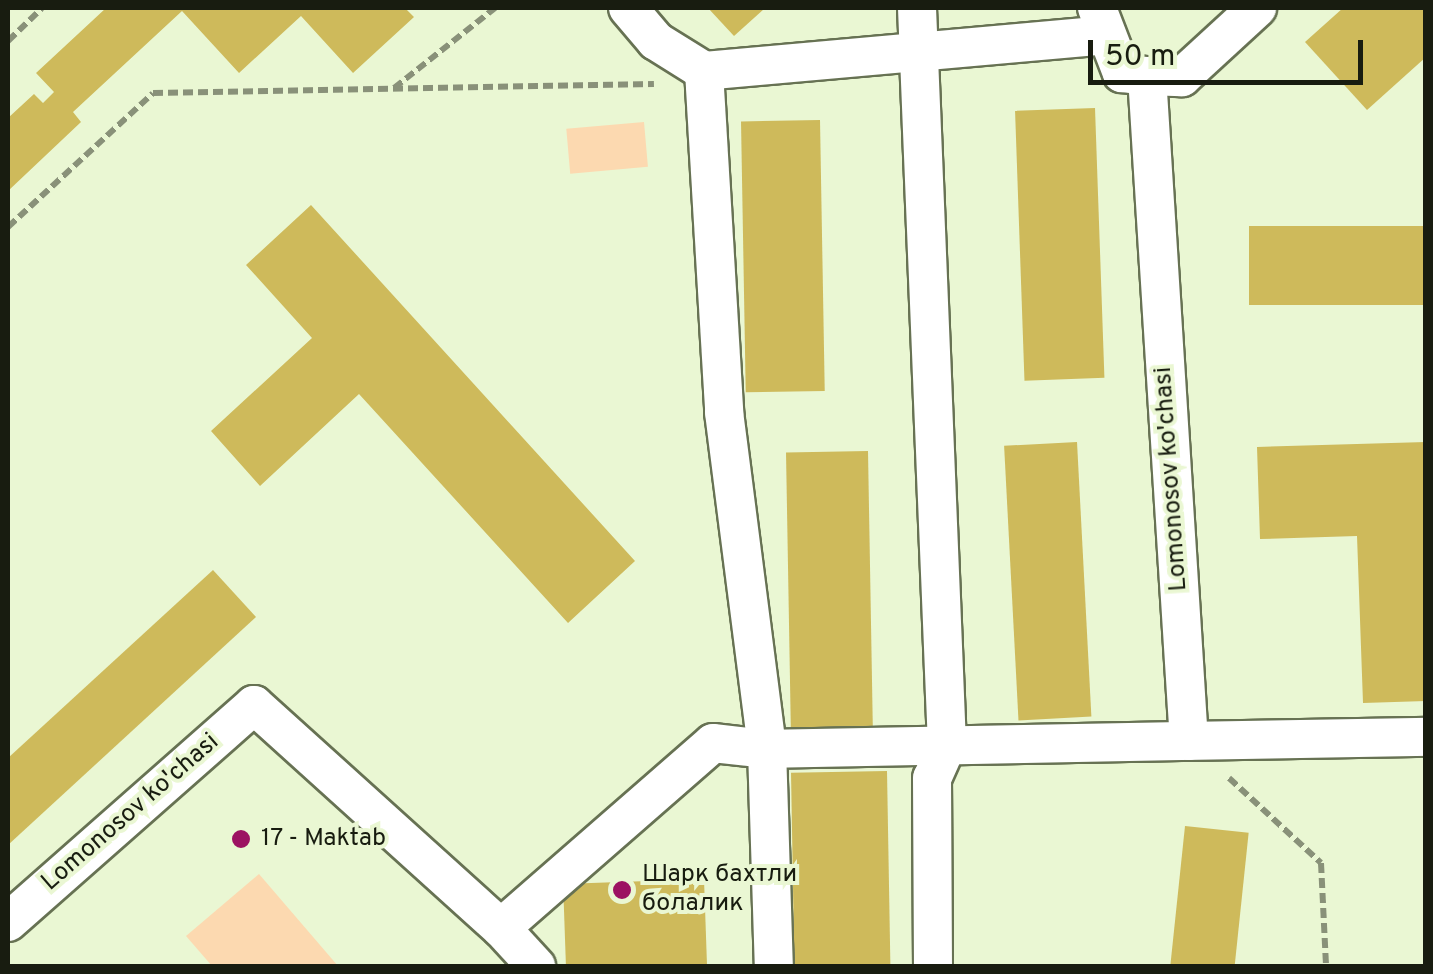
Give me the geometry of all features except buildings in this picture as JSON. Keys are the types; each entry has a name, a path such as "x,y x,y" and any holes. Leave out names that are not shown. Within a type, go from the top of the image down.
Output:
{"street":[{"path":"628,8 656,41 705,77 920,52 1101,21 1122,73 1182,77 1257,8"},
{"path":"917,8 948,746 932,778 933,966"},
{"name":"Lomonosov ko'chasi","path":"1147,76 1189,741"},
{"path":"705,77 724,412 767,749 774,966"},
{"name":"Lomonosov ko'chasi","path":"8,922 254,705 501,928"},
{"path":"536,966 501,928 712,742 767,749 1426,736"}],"path":[{"path":"8,41 42,8"},
{"path":"393,89 495,8"},
{"path":"8,226 153,93 705,77"},
{"path":"1189,741 1321,864 1326,966"}],"shaded area":[{"path":"644,122 648,167 570,174 566,129"},
{"path":"259,874 338,966 212,966 186,936"}],"place":[{"name":"17 - Maktab","path":"241,839"},
{"name":"Шарк бахтли болалик","path":"622,890"}]}
